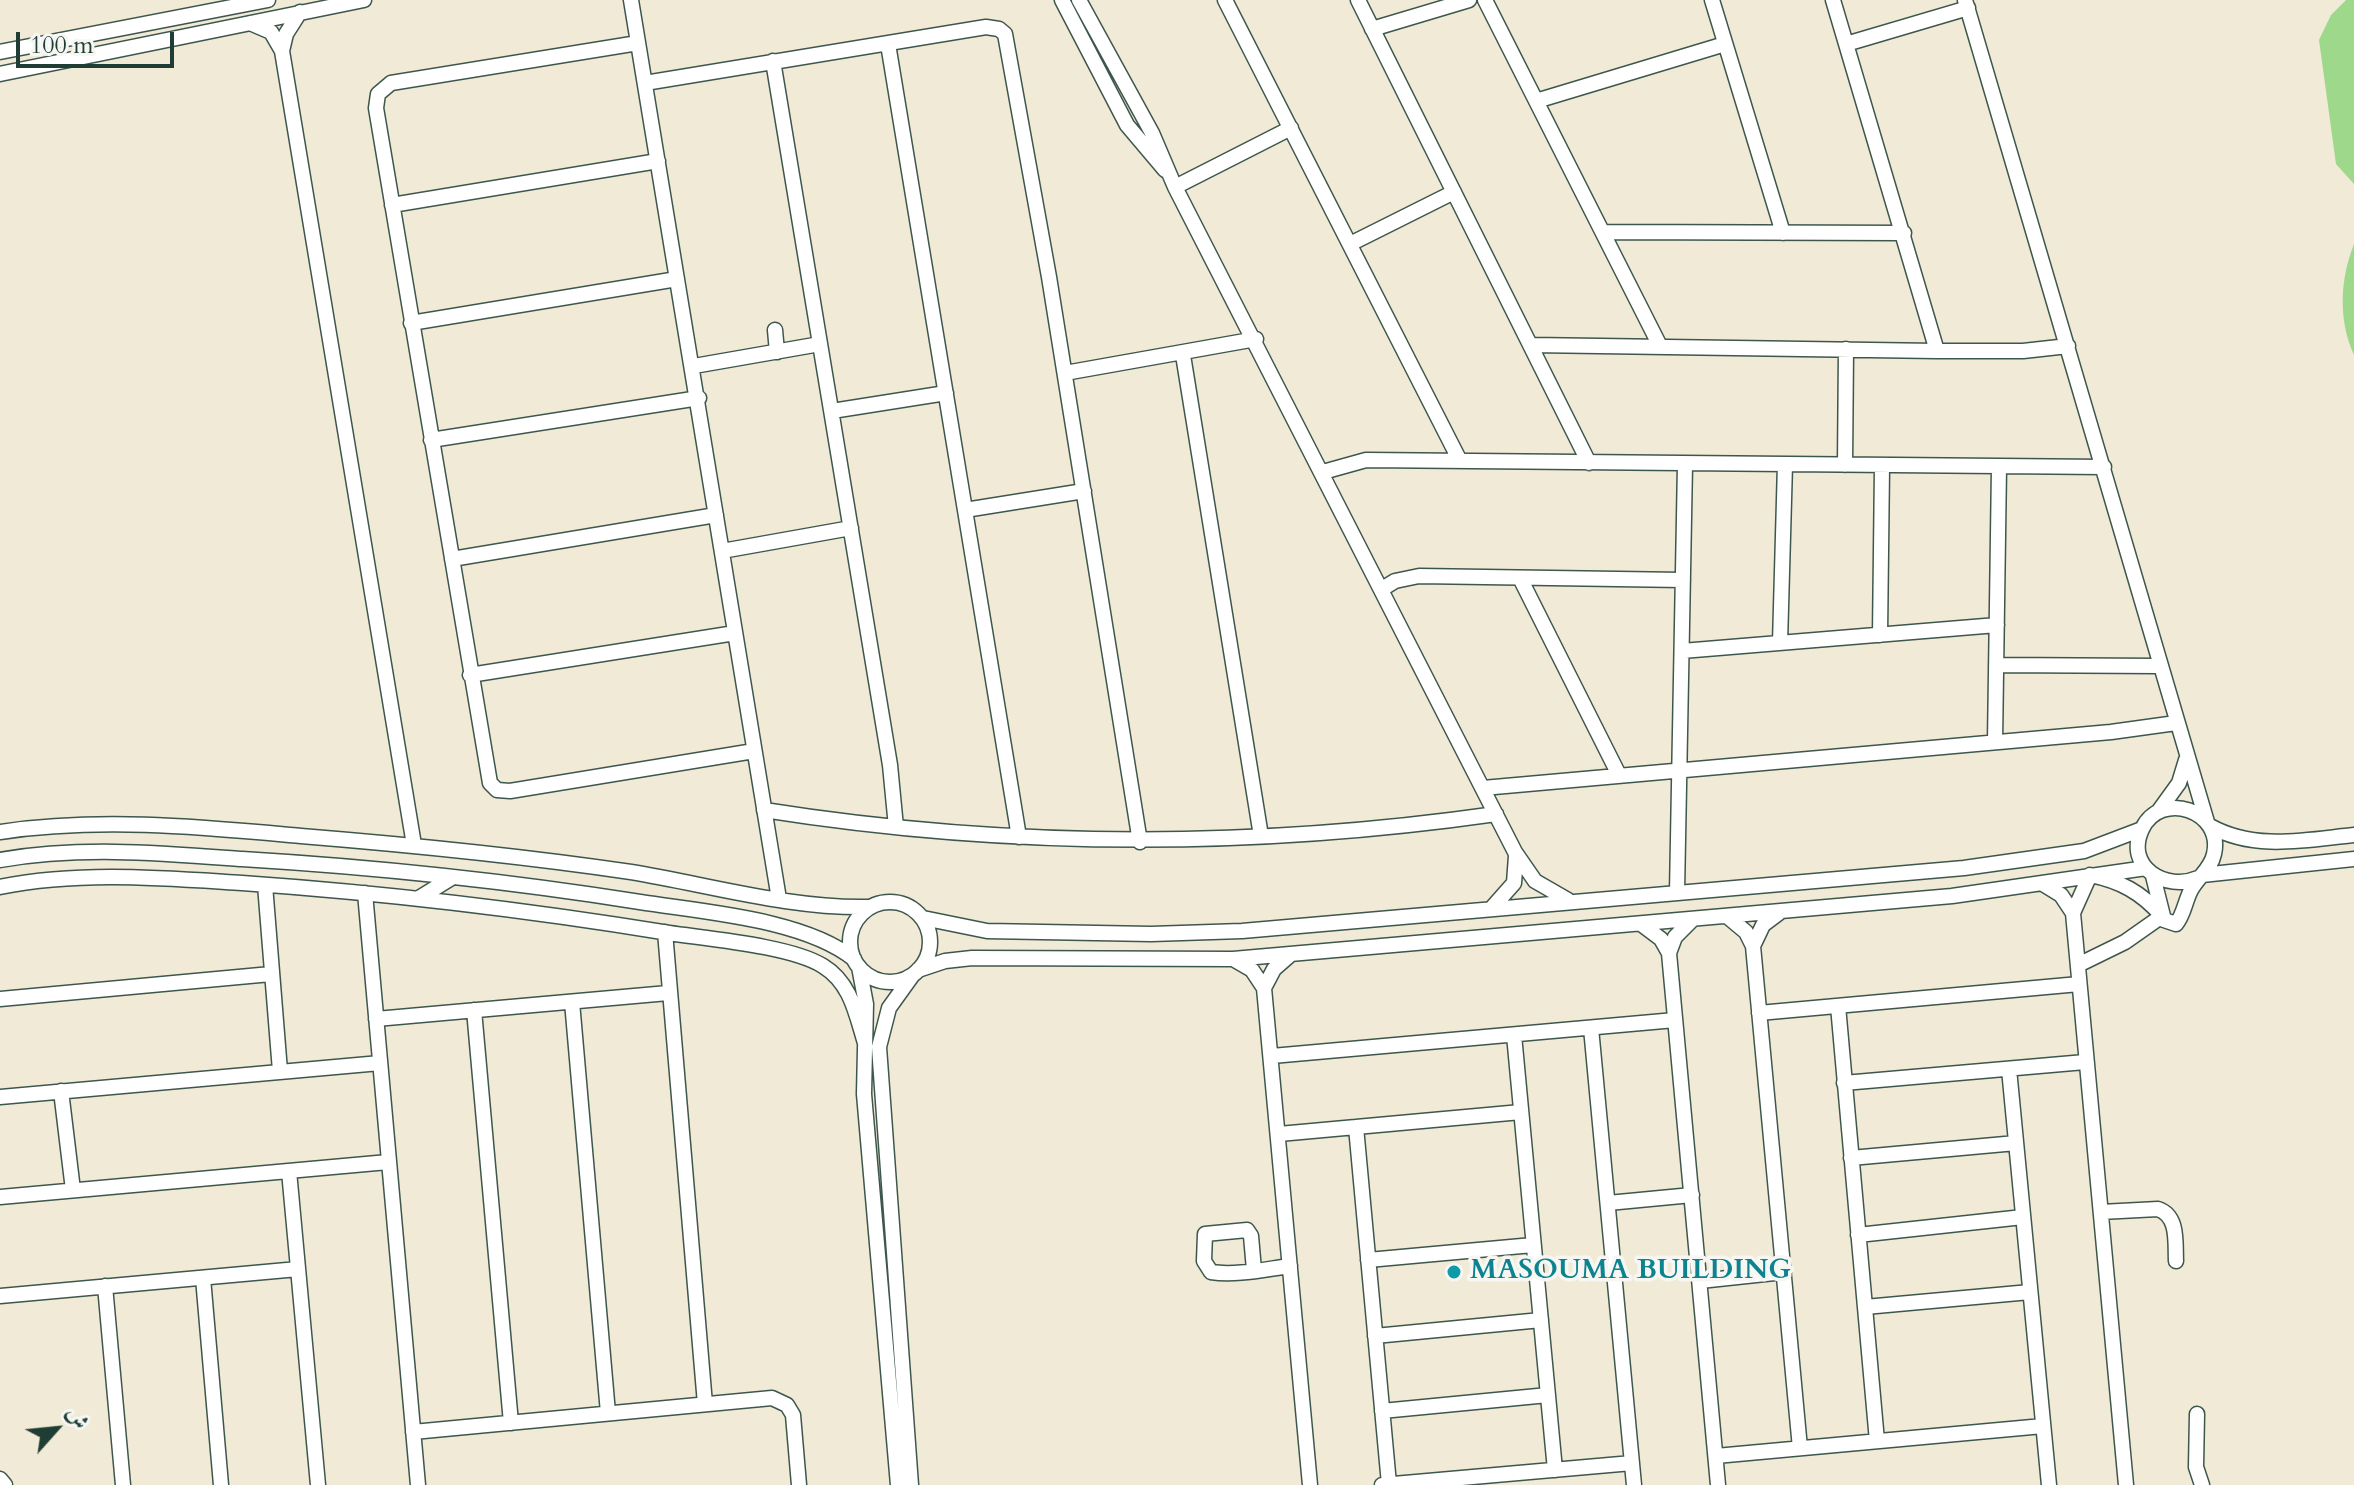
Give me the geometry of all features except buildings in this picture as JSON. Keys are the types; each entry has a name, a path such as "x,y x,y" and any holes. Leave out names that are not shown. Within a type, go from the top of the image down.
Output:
{"street":[{"path":"0,52 268,0"},
{"path":"0,74 364,0"},
{"path":"631,0 694,366 779,899"},
{"path":"1062,0 1127,125 1171,180"},
{"path":"1079,0 1147,125 1171,180 1256,339 1515,852 1541,887 1572,902"},
{"path":"1225,0 1460,461"},
{"path":"1358,0 1589,463"},
{"path":"1372,29 1469,0"},
{"path":"1485,0 1660,346"},
{"path":"1712,0 1783,233"},
{"path":"1833,0 1937,351"},
{"path":"1846,44 1966,4 2104,467 2186,760 2209,824 2215,852 2179,922 2169,924 2130,888 2090,875"},
{"path":"282,51 286,34 300,12"},
{"path":"250,23 271,32 282,51 414,845"},
{"path":"645,83 990,27 1005,34 1065,373 1140,842"},
{"path":"638,43 391,83 383,87 378,94 376,108 411,323 487,778 502,792 754,751"},
{"path":"888,44 1019,837"},
{"path":"1536,101 1725,44"},
{"path":"773,61 890,765 896,827"},
{"path":"1171,180 1291,128"},
{"path":"392,205 658,161"},
{"path":"1350,244 1454,192"},
{"path":"1604,232 1904,233"},
{"path":"411,323 677,279"},
{"path":"775,330 777,352"},
{"path":"1065,373 1183,355 1256,339"},
{"path":"694,366 820,344"},
{"path":"1532,345 1937,351 2023,351 2068,346"},
{"path":"1845,465 1846,349"},
{"path":"1183,355 1261,836"},
{"path":"832,411 946,393"},
{"path":"431,440 699,398"},
{"path":"1323,472 1357,461 2104,467"},
{"path":"1677,893 1685,464"},
{"path":"1780,643 1785,464"},
{"path":"1880,635 1882,467"},
{"path":"1995,742 1999,467"},
{"path":"965,510 1084,491"},
{"path":"452,559 716,515"},
{"path":"722,551 851,528"},
{"path":"1382,589 1395,581 1419,576 1683,580"},
{"path":"1520,578 1619,775"},
{"path":"1682,651 1997,625"},
{"path":"470,675 735,633"},
{"path":"1996,665 2159,666"},
{"path":"1483,788 2176,723"},
{"path":"923,918 987,931 1181,934 1677,893 2034,859 2099,847 2142,829 2173,794 2186,760"},
{"path":"2158,812 2184,808 2227,835 2260,842 2354,835"},
{"path":"764,810 896,827 1019,837 1140,842 1261,836 1496,814"},
{"path":"0,832 63,825 131,824 414,845 618,870 824,906 870,907 893,902 915,910 923,918 930,945 915,973 889,1008 879,1047 911,1485"},
{"path":"2142,829 2138,849 2150,872 2162,916"},
{"path":"0,860 79,851 163,853 453,877 571,891 759,923 820,938 884,982 945,961 972,958 1233,959 1728,917 2043,884 2090,875 2150,872 2179,884 2200,877 2354,859"},
{"path":"1491,909 1514,883 1517,871 1515,852"},
{"path":"163,853 196,880"},
{"path":"2073,913 2090,875"},
{"path":"0,887 90,876 265,885 419,898 727,942 805,958 823,966 849,994 865,1043"},
{"path":"419,898 453,877"},
{"path":"2043,884 2061,895 2073,913 2126,1485"},
{"path":"265,885 280,1071"},
{"path":"571,891 601,922"},
{"path":"365,893 418,1485"},
{"path":"870,907 854,924 850,935 866,1004 864,1094 898,1485"},
{"path":"1753,946 1763,925 1782,911"},
{"path":"2078,965 2125,942 2162,916"},
{"path":"1728,917 1746,932 1753,946 1800,1448"},
{"path":"1669,953 1675,937 1694,919"},
{"path":"727,942 759,923"},
{"path":"1641,924 1661,939 1669,953 1718,1485"},
{"path":"665,932 705,1404"},
{"path":"1264,988 1274,969 1292,954"},
{"path":"1233,959 1252,970 1264,988 1310,1485"},
{"path":"0,999 271,974"},
{"path":"1759,1013 2079,984"},
{"path":"376,1019 668,993"},
{"path":"572,1002 608,1413"},
{"path":"1838,1006 1877,1441"},
{"path":"474,1010 511,1423"},
{"path":"1272,1056 1675,1020"},
{"path":"1591,1028 1634,1485"},
{"path":"1514,1035 1555,1470"},
{"path":"1844,1083 2085,1062"},
{"path":"0,1097 380,1063"},
{"path":"2009,1069 2049,1485"},
{"path":"61,1091 73,1190"},
{"path":"1279,1134 1521,1112"},
{"path":"1356,1127 1389,1484"},
{"path":"1851,1158 2016,1143"},
{"path":"0,1197 388,1162"},
{"path":"289,1171 318,1485"},
{"path":"1608,1203 1692,1195"},
{"path":"2101,1212 2158,1209 2166,1212 2173,1223 2176,1261"},
{"path":"1858,1235 2023,1217"},
{"path":"1368,1260 1533,1245"},
{"path":"1254,1270 1290,1266"},
{"path":"0,1296 298,1269"},
{"path":"1700,1281 1784,1272"},
{"path":"203,1278 221,1485"},
{"path":"105,1286 123,1485"},
{"path":"1865,1307 2030,1292"},
{"path":"1375,1336 1541,1320"},
{"path":"1382,1411 1548,1395"},
{"path":"413,1432 772,1398 783,1401 793,1415 799,1485"},
{"path":"2197,1414 2196,1467 2202,1485"},
{"path":"1716,1456 2043,1426"},
{"path":"1382,1485 1632,1463"},
{"path":"0,1479 5,1485"}],"green space":[{"path":"2346,0 2354,0 2354,184 2336,164 2319,40 2331,15"},
{"path":"2354,244 2354,355 2345,328 2343,300 2346,271"}],"place":[{"name":"MASOUMA BUILDING","path":"1454,1272"}]}
